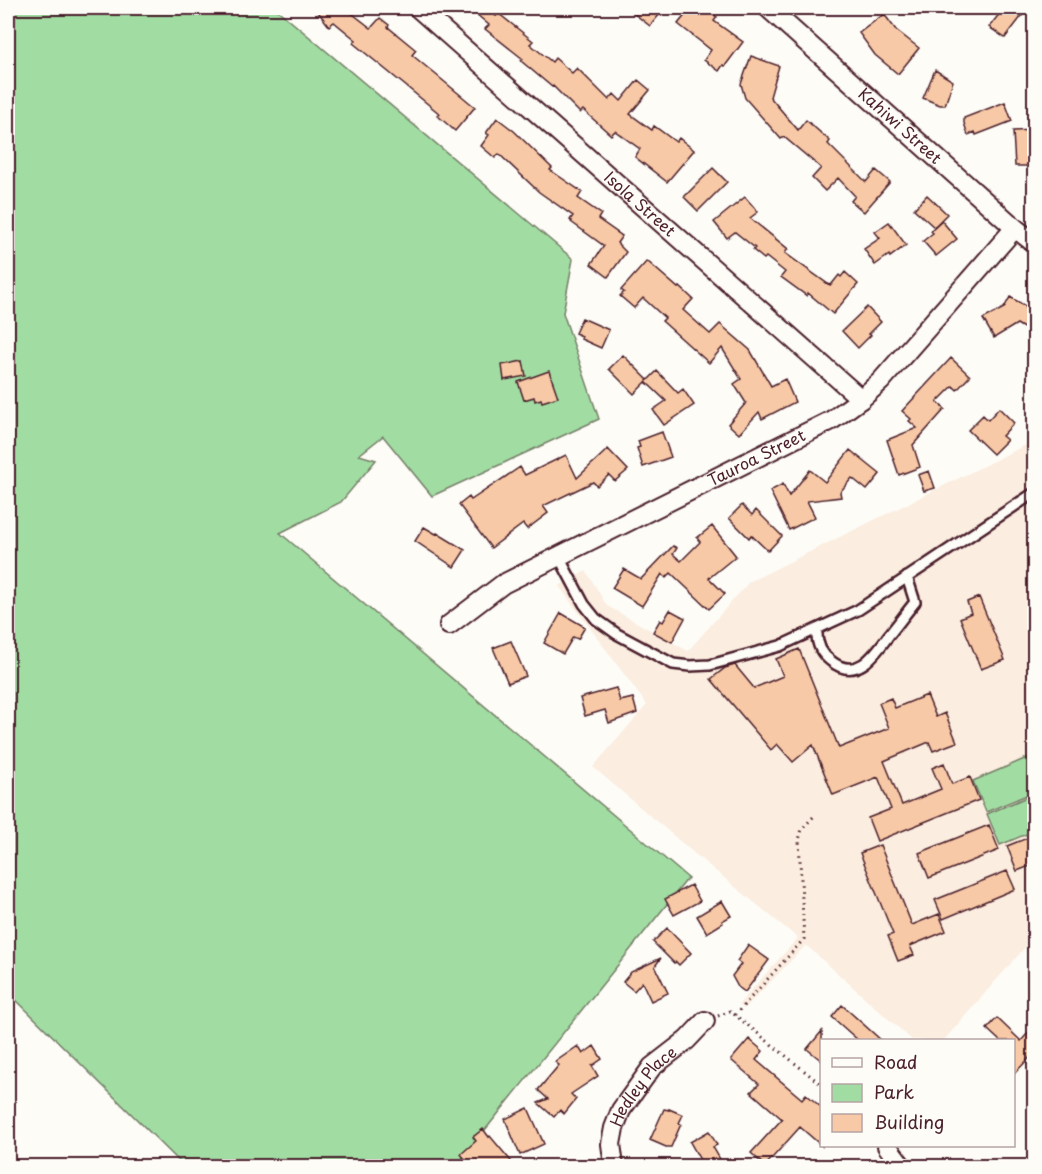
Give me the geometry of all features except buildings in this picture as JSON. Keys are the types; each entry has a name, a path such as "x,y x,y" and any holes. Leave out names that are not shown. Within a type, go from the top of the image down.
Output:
{"street":[{"name":"Isola Street","path":"418,8 861,399"},
{"name":"Kahiwi Street","path":"776,10 1015,228 1035,243"},
{"name":"Tauroa Street","path":"449,625 503,585 832,420 881,381 1015,228"},
{"name":"Hedley Place","path":"614,1167 611,1144 621,1110 652,1067 687,1040 705,1021"},
{"path":"888,1147 902,1167"}],"lane":[{"path":"559,557 584,604 596,619 617,634 673,664 710,665 780,646 858,610 1035,493"},
{"path":"817,629 816,639 822,653 843,669 855,668 872,658 915,602 907,577"}],"path":[{"path":"735,1015 804,939 799,840 802,829 816,813"},
{"path":"705,1021 730,1011 820,1083"}],"shaded area":[{"path":"1034,441 1034,937 945,1039 911,1039 806,945 744,1009 739,1004 798,938 593,767 647,705 559,586 586,571 607,606 688,651 749,582"}],"green space":[{"path":"8,8 275,8 573,259 563,313 599,419 432,496 383,436 359,455 376,460 341,502 280,533 688,878 456,1166 197,1166 181,1163 8,992"},
{"path":"1034,755 1034,792 986,812 973,781"},
{"path":"1034,794 1034,831 1000,845 987,814"}]}
